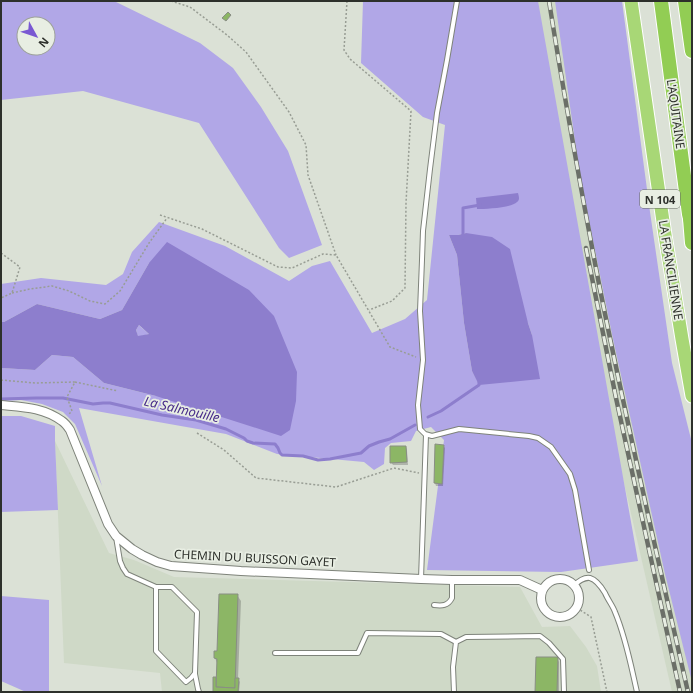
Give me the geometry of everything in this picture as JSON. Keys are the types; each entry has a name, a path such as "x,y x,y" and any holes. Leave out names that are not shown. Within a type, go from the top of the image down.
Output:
{"highway":[{"name":"LA FRANCILIENNE","path":"631,1 665,235 692,396"},
{"name":"L'AQUITAINE","path":"660,1 691,220 692,243"},
{"path":"685,1 692,51"}],"street":[{"name":"CHEMIN DU BUISSON GAYET","path":"1,406 33,408 45,412 62,421 70,430 108,524 116,536 124,544 157,562 171,566 241,571 452,580 520,580 542,590"},
{"path":"557,579 564,579 574,585 578,590 579,596 577,608 567,617 560,618 548,614 541,603 542,590 546,585 557,579"}],"lane":[{"path":"457,1 448,60 437,113 423,230 420,311 423,360 418,405 420,429 426,435 432,436 459,429 529,436 538,438 551,447 570,474 575,490 589,570"},
{"path":"421,578 426,435"},
{"path":"116,536 120,561 127,574 156,587 172,587 197,612 195,673 198,691"},
{"path":"574,585 584,578 590,578 598,583 603,590 615,611 621,628 637,692"},
{"path":"434,606 446,605 451,601 452,580"},
{"path":"156,587 156,651 186,682 195,673"},
{"path":"275,653 358,654 367,633 442,634 456,642"},
{"path":"456,642 466,637 540,636 549,643 563,659 564,692"},
{"path":"454,692 453,666 456,642"}],"path":[{"path":"171,1 190,7 227,35 246,52 289,112 306,145 308,175 336,255 390,347 423,360"},
{"path":"347,1 344,50 350,59 411,111 406,203 405,288 392,301 369,310"},
{"path":"160,215 202,229 278,267 292,268 323,254 336,255"},
{"path":"1,298 30,289 52,286 68,291 90,301 106,304 120,291 148,243 168,218"},
{"path":"1,253 20,266 12,294"},
{"path":"1,380 36,383 75,382 118,391"},
{"path":"62,421 72,411 67,397 75,382"},
{"path":"197,433 224,450 256,478 336,487 394,468 425,474"},
{"path":"577,608 591,617 607,692"}],"shaded area":[{"path":"1,1 114,1 200,43 233,68 261,107 288,151 322,245 289,258 279,248 199,123 83,91 1,100"},
{"path":"363,1 538,1 638,561 561,572 427,570 444,440 431,427 416,431 411,441 391,443 385,448 384,464 374,470 364,462 277,454 226,434 79,408 102,486 75,424 63,412 42,404 21,400 1,401 1,368 35,370 52,355 73,357 104,383 156,396 149,263 122,310 100,319 37,304 4,322 1,322 1,284 41,278 106,285 123,274 132,252 159,222 225,246 289,281 312,266 330,261 372,333 405,319 427,300 445,125 423,117 361,63","holes":["466,233 528,323 532,335 479,384 472,371 464,323 457,255 449,235"]},
{"path":"536,1 556,1 692,674 692,692 672,692 590,335"},
{"path":"555,1 622,1 672,363 692,443 692,682 665,574 613,339 580,176"},
{"path":"518,193 519,200 509,206 477,209 476,198"},
{"path":"466,233 492,237 510,249 532,335 540,379 479,385 472,371 464,323 457,255 449,235"},
{"path":"167,242 249,290 274,316 297,372 296,401 290,430 281,436 156,396 104,383 73,357 52,355 35,370 1,368 1,322 4,322 37,304 100,319 122,310 149,263","holes":["139,325 149,334 138,336 136,330"]},
{"path":"139,325 149,334 138,337 136,330"},
{"path":"1,416 21,416 55,426 58,510 1,512"},
{"path":"55,441 109,553 134,560 174,577 520,587 542,627 570,626 586,647 597,666 601,692 162,692 160,673 64,663"},
{"path":"1,596 49,600 49,692 26,692 1,681"}],"building":[{"path":"228,12 231,15 226,21 222,18"},
{"path":"435,444 444,445 442,484 434,483"},
{"path":"390,446 406,446 407,462 390,463"},
{"path":"219,594 238,594 235,688 216,687 217,659 214,658 214,651 217,651"},
{"path":"536,657 558,657 557,692 535,692"},
{"path":"213,677 216,677 216,687 235,688 235,678 239,678 238,692 213,692"}],"waterway":[{"name":"La Salmouille","path":"463,238 463,208 480,205"},
{"name":"La Salmouille","path":"428,417 441,411 479,385 479,382"},
{"name":"La Salmouille","path":"1,399 63,398 93,404 110,403 162,415 196,420 226,429 253,443 275,444 282,455 303,456 318,460 361,453 369,446 390,439 415,425"}],"railway":[{"path":"549,1 573,142 609,335 688,692"},
{"path":"586,248 616,398 680,692"}]}
